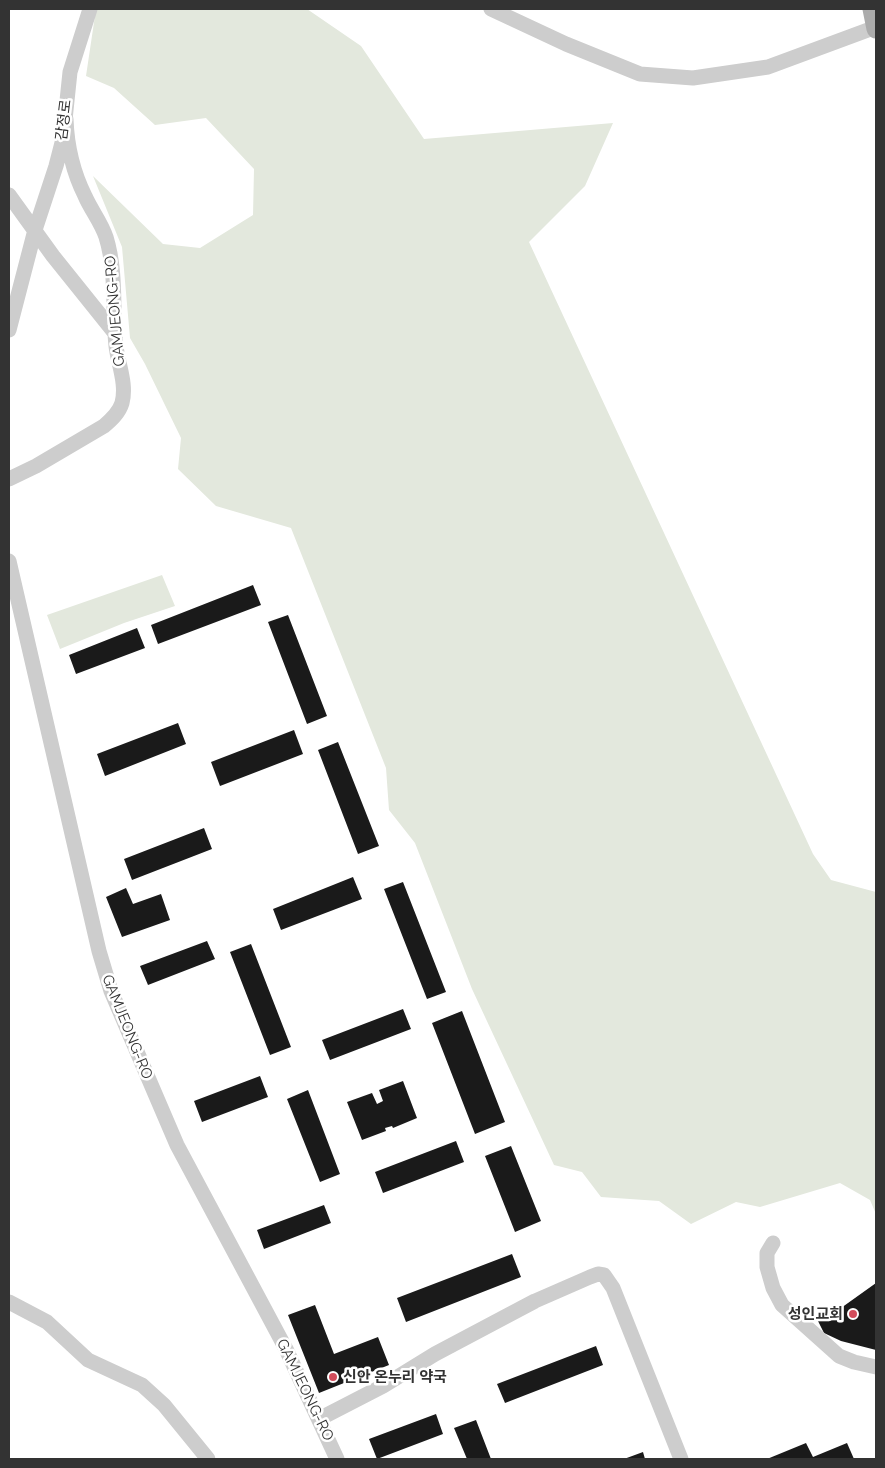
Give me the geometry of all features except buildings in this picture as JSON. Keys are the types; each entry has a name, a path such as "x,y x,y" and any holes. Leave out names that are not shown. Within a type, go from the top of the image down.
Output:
{"main road":[{"path":"872,9 876,28"}],"street":[{"name":"감정로","path":"9,330 35,230 63,139 70,72 90,9"},
{"path":"491,9 566,44 640,74 693,78 768,67 876,28"},
{"name":"GAMJEONG-RO","path":"9,479 36,466 104,426 113,419 122,403 124,390 114,332 115,286 113,263 100,221 85,197 73,165 67,144 66,119"},
{"path":"9,195 58,263 114,332"},
{"name":"GAMJEONG-RO","path":"9,561 99,951 111,991 177,1145 286,1349 338,1459"},
{"path":"773,1243 767,1253 766,1267 773,1288 782,1304 839,1356 876,1367"},
{"path":"319,1419 383,1386 442,1350 535,1301 598,1274 604,1275 613,1288 681,1459"},
{"path":"9,1302 47,1322 88,1360 130,1378 147,1389 164,1405 208,1459"}],"shaded area":[{"path":"96,9 307,9 361,46 424,139 613,123 585,186 529,242 813,854 831,880 876,892 876,1214 870,1200 840,1183 760,1207 736,1202 691,1224 659,1201 601,1197 582,1172 554,1165 472,989 415,843 389,810 386,768 291,528 216,506 178,469 181,438 145,364 130,338 122,247 93,176 163,244 200,248 253,215 254,169 206,118 155,125 114,88 86,76"},
{"path":"162,575 175,606 124,623 60,649 47,615"}],"place":[{"name":"성인교회","path":"853,1314"},
{"name":"신안 온누리 약국","path":"333,1377"}]}
